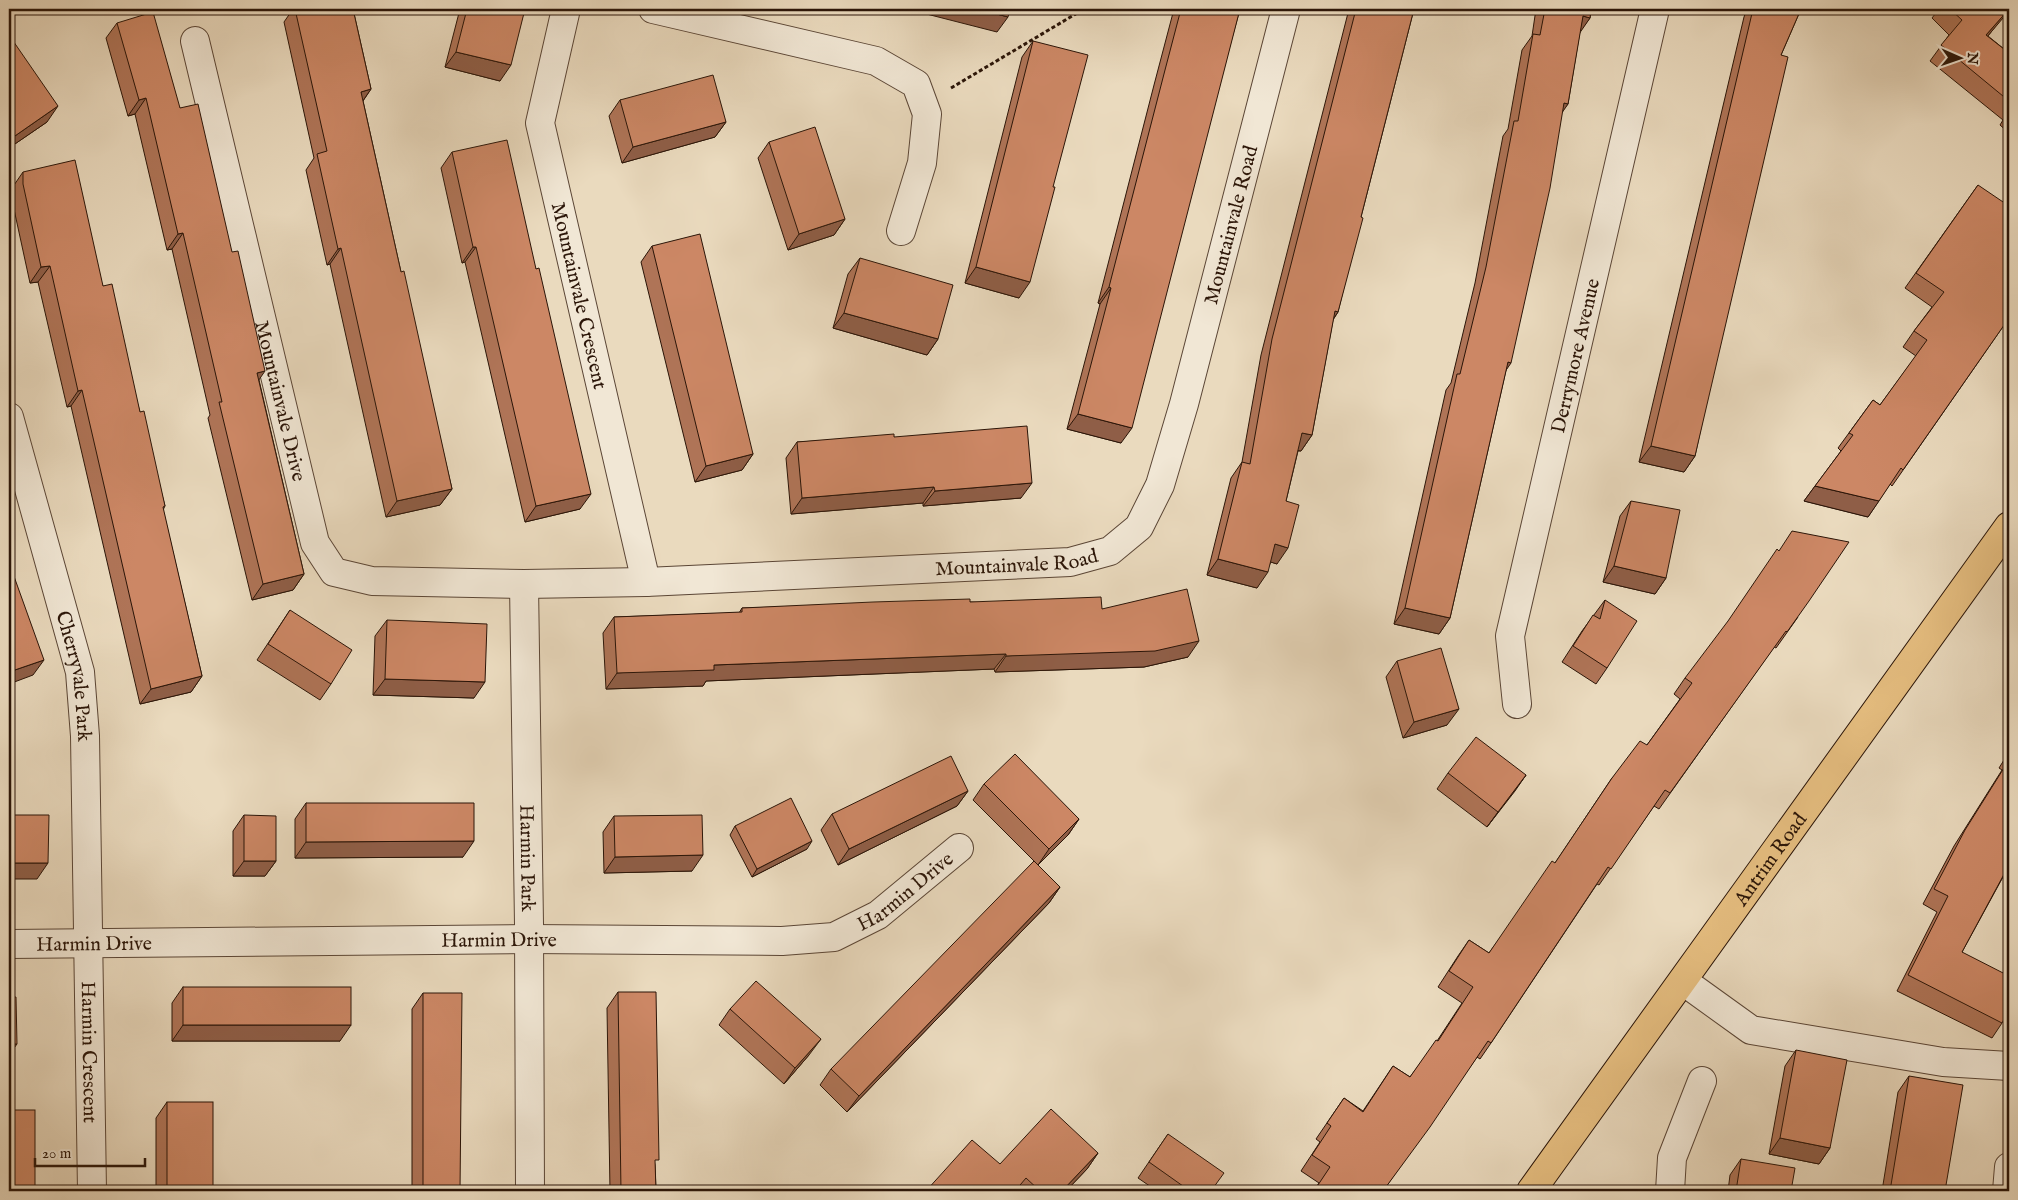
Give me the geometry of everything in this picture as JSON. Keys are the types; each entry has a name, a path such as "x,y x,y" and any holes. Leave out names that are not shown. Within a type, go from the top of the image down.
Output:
{"main road":[{"name":"Antrim Road","path":"1531,1191 2009,526"}],"street":[{"name":"Mountainvale Crescent","path":"566,9 540,123 646,582"},
{"path":"653,9 876,62 916,84 927,114 922,163 901,231"},
{"name":"Mountainvale Road","path":"524,584 646,582 1070,562 1110,552 1139,527 1160,485 1286,9"},
{"name":"Derrymore Avenue","path":"1516,704 1510,636 1655,9"},
{"name":"Mountainvale Drive","path":"195,40 315,543 334,572 372,581 524,584"},
{"name":"Cherryvale Park","path":"9,416 80,672 85,736 87,943"},
{"name":"Harmin Park","path":"524,584 530,1191"},
{"name":"Harmin Drive","path":"9,944 529,939 782,941 834,937 878,915 960,848"},
{"name":"Harmin Crescent","path":"87,943 89,958 92,1191"},
{"path":"1683,981 1751,1030 1943,1062 2009,1066"},
{"path":"1670,1191 1672,1158 1702,1081"},
{"path":"2008,1191 2009,1167"}],"path":[{"path":"923,104 1084,9"}],"building":[{"path":"295,9 353,9 371,89 361,92 401,272 404,271 452,489 397,501 341,248 338,249 317,154 327,151"},
{"path":"467,9 525,9 511,65 456,52"},
{"path":"978,9 1010,9 1008,17"},
{"path":"1181,9 1240,9 1132,428 1078,414"},
{"path":"1356,9 1414,9 1361,217 1363,218 1338,312 1335,311 1312,435 1302,433 1286,501 1299,505 1288,548 1275,544 1268,572 1218,559 1242,462 1250,464 1272,339"},
{"path":"1545,9 1591,9 1590,18 1583,16 1568,104 1564,103 1550,188 1511,363 1508,362 1450,618 1405,608 1457,374 1460,374 1486,267 1514,121 1518,121 1533,34 1540,35"},
{"path":"1753,9 1801,9 1781,55 1788,57 1695,456 1651,446"},
{"path":"1950,9 2009,9 1986,35 2009,53 2009,101 1941,45 1962,20"},
{"path":"153,12 180,108 198,104 232,252 238,251 265,371 257,373 304,574 263,584 219,402 222,402 183,233 178,234 146,98 139,100 117,23"},
{"path":"9,35 58,106 12,138 9,133"},
{"path":"1033,41 1088,55 1030,282 976,267"},
{"path":"713,75 726,122 633,147 620,100"},
{"path":"815,127 845,219 799,234 769,142"},
{"path":"507,140 536,269 539,268 591,494 536,506 476,247 473,247 452,152"},
{"path":"75,160 103,286 112,284 140,412 144,411 165,506 163,507 202,676 151,689 82,390 78,391 50,266 41,267 23,184 23,172"},
{"path":"1978,185 2009,206 2009,318 1903,470 1901,468 1879,501 1815,486 1853,435 1849,433 1873,400 1880,405 1927,340 1914,331 1944,292 1916,273"},
{"path":"700,234 753,454 706,466 652,246"},
{"path":"860,258 953,285 938,339 844,313"},
{"path":"1027,426 1032,483 935,491 934,487 802,498 797,442 894,434 894,437"},
{"path":"1631,501 1680,510 1666,578 1614,566"},
{"path":"1792,531 1849,542 1787,632 1670,793 1665,790 1611,869 1608,867 1491,1043 1488,1041 1430,1127 1383,1191 1314,1191 1330,1167 1312,1155 1331,1126 1327,1123 1344,1098 1363,1112 1393,1066 1410,1077 1436,1040 1438,1041 1473,987 1449,971 1469,940 1489,953 1552,861 1555,863 1612,778 1640,741 1647,745 1692,683 1685,678 1728,621 1777,549 1779,551"},
{"path":"9,568 11,568 44,660 9,672"},
{"path":"1187,589 1199,641 1155,651 1006,656 1006,654 714,665 714,670 617,673 614,617 742,612 742,608 970,599 970,602 1101,597 1102,609"},
{"path":"1605,600 1637,621 1607,668 1573,646 1593,615 1600,619"},
{"path":"290,610 352,650 331,684 268,644"},
{"path":"387,620 487,624 485,682 385,679"},
{"path":"1441,648 1459,709 1414,722 1397,661"},
{"path":"1476,737 1526,775 1498,812 1448,773"},
{"path":"1015,754 1079,819 1049,849 984,784"},
{"path":"951,756 968,791 849,849 832,814"},
{"path":"2009,760 2009,865 1962,952 2009,976 2009,1010 2002,1023 1908,975 1948,896 1934,889 1965,830"},
{"path":"791,798 812,841 757,869 735,826"},
{"path":"306,803 474,803 474,841 306,842"},
{"path":"9,815 49,815 48,863 9,863"},
{"path":"244,815 276,816 276,861 244,861"},
{"path":"702,815 703,855 615,857 614,816"},
{"path":"1034,861 1060,887 859,1096 831,1069"},
{"path":"756,981 821,1039 795,1068 730,1009"},
{"path":"183,987 351,987 351,1025 183,1025"},
{"path":"618,992 656,992 659,1160 655,1160 656,1191 621,1191"},
{"path":"423,993 462,993 460,1191 423,1191"},
{"path":"9,997 16,997 17,1044 9,1044"},
{"path":"1796,1050 1847,1060 1830,1148 1780,1138"},
{"path":"1909,1076 1963,1085 1945,1191 1890,1191"},
{"path":"167,1102 213,1102 213,1191 167,1191"},
{"path":"1051,1109 1098,1153 1062,1191 1040,1191 1026,1178 1015,1191 926,1191 972,1140 1000,1164"},
{"path":"9,1110 35,1110 35,1191 9,1191"},
{"path":"1168,1134 1224,1173 1211,1191 1190,1191 1149,1162"},
{"path":"1741,1159 1795,1168 1791,1191 1736,1191"}]}
